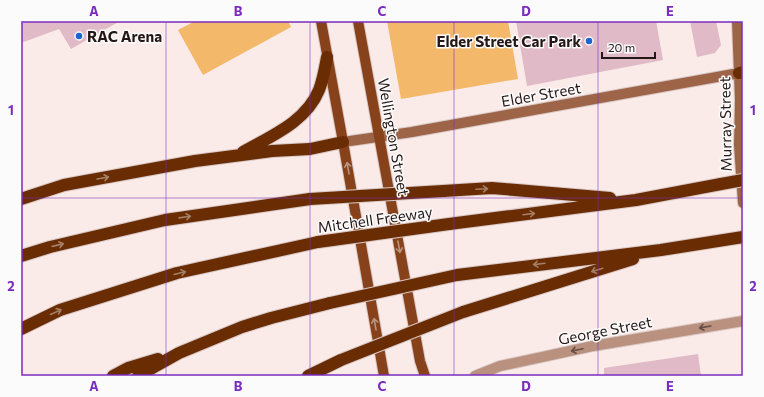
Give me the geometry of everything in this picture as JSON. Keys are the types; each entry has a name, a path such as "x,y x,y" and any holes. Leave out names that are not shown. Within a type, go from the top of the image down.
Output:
{"highway":[{"path":"237,156 291,125 302,116 312,103 319,90 328,57"},
{"path":"21,199 64,185 195,161 272,151 310,149 343,142"},
{"name":"Mitchell Freeway","path":"21,329 60,310 177,273 318,242 636,200 743,180"},
{"path":"21,256 50,247 165,220 310,199 492,188 636,200"},
{"path":"113,376 128,368 178,353 242,327 330,302 457,275 661,250 743,237"},
{"path":"308,376 341,360 463,312 661,250"},
{"path":"138,376 178,353"}],"main road":[{"path":"321,21 384,376"},
{"name":"Wellington Street","path":"358,21 420,361 425,376"}],"street":[{"name":"Murray Street","path":"737,21 742,72 739,145 743,203"},
{"name":"Elder Street","path":"343,142 558,106 742,72"},
{"name":"George Street","path":"475,376 500,366 594,346 743,321"}],"shaded area":[{"path":"195,21 288,21 291,27 203,75 178,30"},
{"path":"387,21 508,21 518,79 401,99"}],"building":[{"name":"RAC Arena","path":"21,21 120,21 71,49 59,29 21,43"},
{"name":"Elder Street Car Park","path":"516,21 656,21 663,60 527,86"},
{"path":"690,21 716,21 721,45 715,53 697,57"},
{"path":"698,354 701,376 604,376 604,368"}],"place":[{"name":"RAC Arena","path":"79,36"},
{"name":"Elder Street Car Park","path":"589,41"}]}
